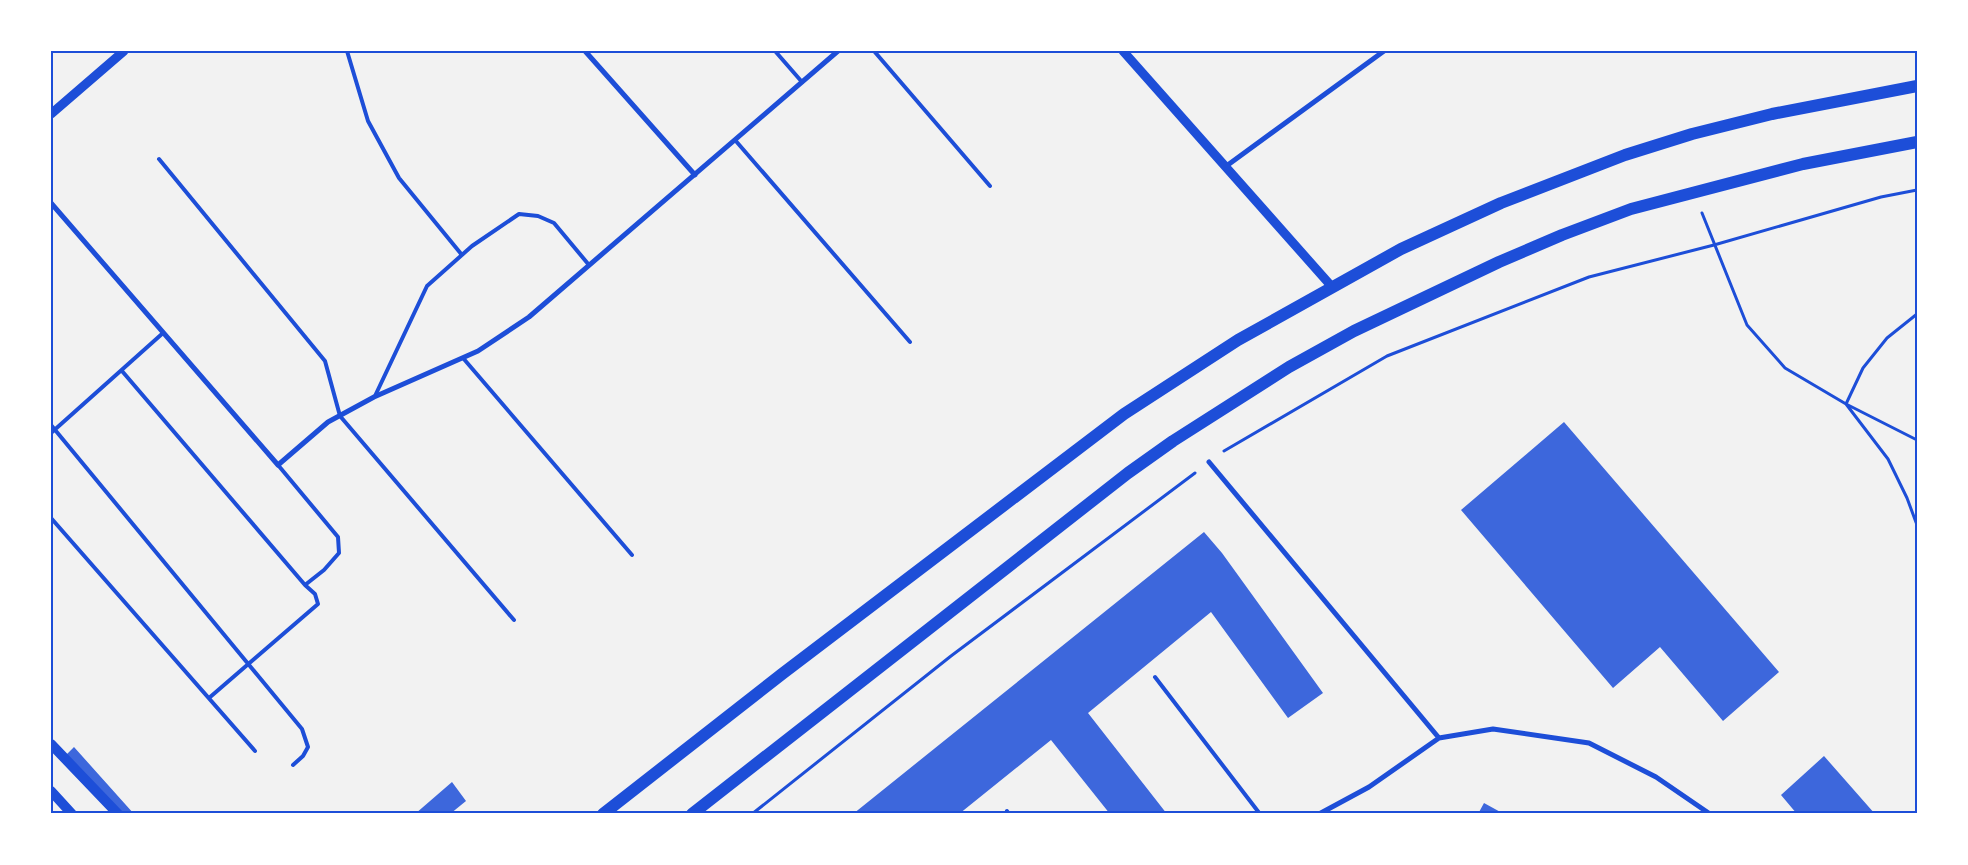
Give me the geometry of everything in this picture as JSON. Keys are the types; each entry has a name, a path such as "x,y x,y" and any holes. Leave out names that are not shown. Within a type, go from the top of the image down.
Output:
{"main road":[{"path":"603,814 790,668 1124,414 1238,340 1401,249 1501,203 1624,155 1692,134 1772,114 1917,86"},
{"path":"692,814 1128,472 1289,367 1362,326 1553,238 1631,209 1695,194 1803,164 1917,142"},
{"path":"51,744 118,814"},
{"path":"51,791 72,814"}],"street":[{"path":"51,114 124,51"},
{"path":"585,51 695,174"},
{"path":"51,203 278,465 328,422 374,397 478,351 529,317 838,51"},
{"path":"1123,51 1333,288"},
{"path":"1225,167 1384,51"},
{"path":"1209,462 1439,738"},
{"path":"1319,814 1369,787 1439,738 1493,729 1589,743 1656,777 1710,814"}],"lane":[{"path":"347,51 368,121 399,178 462,255"},
{"path":"775,51 802,82"},
{"path":"874,51 990,186"},
{"path":"735,140 910,342"},
{"path":"159,159 325,361 340,416 514,620"},
{"path":"374,397 428,286 462,255 518,214 538,216 554,223 589,265"},
{"path":"163,333 52,429 302,729 308,747 303,756 293,765"},
{"path":"463,358 632,555"},
{"path":"122,370 305,585 315,594 318,604 208,698"},
{"path":"278,465 338,536 339,553 324,570 305,585"},
{"path":"51,518 255,751"},
{"path":"1155,676 1260,814"}],"path":[{"path":"752,814 951,656 1222,452 1387,356 1589,277 1714,245 1881,197 1917,190"},
{"path":"1695,194 1747,325 1785,368 1846,404 1917,440"},
{"path":"1846,404 1863,368 1887,338 1917,314"},
{"path":"1846,404 1888,459 1907,498 1917,525"}],"building":[{"path":"1564,422 1779,672 1723,721 1660,647 1613,688 1461,510"},
{"path":"1204,532 1222,553 1323,693 1288,718 1211,612 1088,713 1167,814 1110,814 1051,740 959,814 853,814"},
{"path":"74,747 134,814 117,814 65,756"},
{"path":"1824,756 1875,814 1797,814 1781,795"},
{"path":"452,782 466,801 450,814 415,814"},
{"path":"1484,803 1504,814 1478,814"}]}
